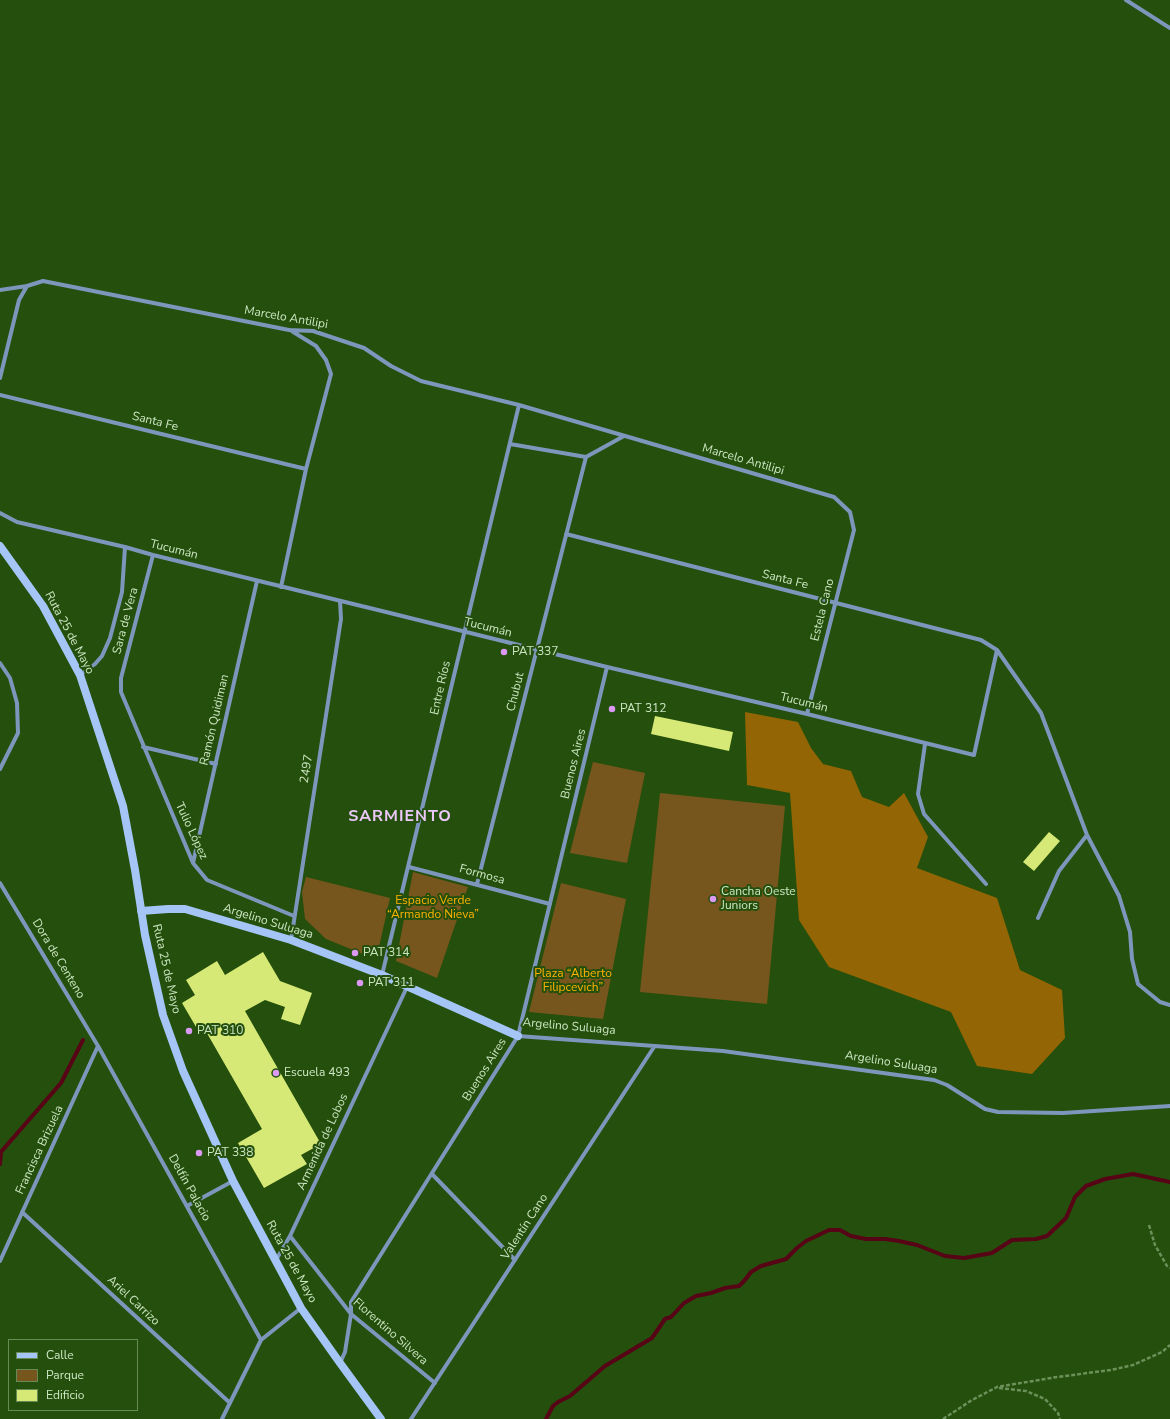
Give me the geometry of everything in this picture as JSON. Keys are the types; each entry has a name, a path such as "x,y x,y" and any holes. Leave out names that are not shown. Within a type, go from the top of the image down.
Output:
{"main road":[{"name":"Ruta 25 de Mayo","path":"0,546 43,606 80,675 123,806 145,935 163,1015 182,1071 233,1181 275,1261 302,1308 381,1419"},
{"name":"Argelino Suluaga","path":"141,911 155,909 185,909 291,940 382,975 518,1036"}],"street":[{"path":"1126,0 1170,28"},
{"name":"Marcelo Antilipi","path":"0,290 43,282 289,330 313,331 364,348 391,366 421,381 519,406 834,496 850,512"},
{"path":"0,378 20,300 26,286"},
{"path":"281,587 306,469 331,374 326,360 316,346 289,330"},
{"name":"Santa Fe","path":"0,395 306,469"},
{"name":"Entre Ríos","path":"382,975 519,406"},
{"path":"510,444 586,458 624,436"},
{"name":"Chubut","path":"477,884 586,458"},
{"name":"Estela Cano","path":"807,714 854,530 850,512"},
{"name":"Tucumán","path":"0,513 17,522 125,547 153,556 974,755 997,650"},
{"name":"Santa Fe","path":"566,534 981,640 997,650"},
{"path":"80,675 95,664 102,656 110,638 122,592 125,547"},
{"name":"Sara de Vera","path":"121,692 120,678 153,556"},
{"name":"Ramón Quidiman","path":"193,863 257,581"},
{"name":"2497","path":"291,940 341,619 340,601"},
{"path":"997,650 1041,713 1087,835 1119,896 1130,932 1132,959 1138,984 1160,1002 1170,1005"},
{"path":"0,663 10,678 17,703 18,733 0,769"},
{"name":"Buenos Aires","path":"340,1363 344,1352 351,1314 351,1302 518,1036 607,667"},
{"name":"Tulio López","path":"121,692 193,863 207,880 294,916"},
{"path":"925,744 918,794 924,814 986,884"},
{"path":"143,747 216,764"},
{"path":"1038,918 1059,871 1087,835"},
{"name":"Formosa","path":"409,867 550,904"},
{"name":"Dora de Centeno","path":"0,883 98,1046"},
{"name":"Armenida de Lobos","path":"275,1261 290,1236 407,987"},
{"name":"Argelino Suluaga","path":"518,1036 723,1051 934,1080 947,1085 985,1109 998,1112 1062,1113 1170,1106"},
{"name":"Delfín Palacio","path":"98,1046 262,1340"},
{"name":"Francisca Brizuela","path":"0,1261 98,1046"},
{"name":"Valentín Cano","path":"412,1419 654,1047"},
{"path":"432,1174 515,1260"},
{"path":"188,1206 233,1181"},
{"name":"Ariel Carrizo","path":"22,1212 230,1403"},
{"name":"Florentino Silvera","path":"290,1236 351,1314 435,1383"},
{"path":"222,1419 262,1340 302,1308"}],"path":[{"path":"1149,1225 1155,1245 1167,1266 1170,1268"},
{"path":"943,1419 972,1400 996,1388 1057,1377 1111,1370 1133,1365 1162,1352 1170,1345"},
{"path":"996,1388 1026,1391 1045,1399 1058,1413 1060,1419"}],"green space":[{"path":"593,762 645,773 627,863 570,853"},
{"name":"Cancha Oeste Juniors","path":"660,793 785,806 767,1004 640,992"},
{"name":"Espacio Verde “Armando Nieva”","path":"413,872 468,887 437,978 396,961"},
{"path":"306,877 390,898 379,947 372,953 363,954 326,939 305,919 302,892"},
{"name":"Plaza “Alberto Filipcevich”","path":"561,883 626,899 603,1019 529,1012"}],"shaded area":[{"path":"745,712 798,722 811,748 823,764 851,771 862,797 889,807 904,793 928,837 917,868 997,898 1020,970 1062,990 1065,1038 1032,1074 977,1066 951,1012 829,967 799,920 790,793 747,785"}],"building":[{"path":"655,716 733,732 729,751 651,734"},
{"path":"1049,832 1060,841 1034,871 1023,862"},
{"path":"263,952 280,981 312,993 300,1025 281,1019 285,1007 265,1000 245,1011 321,1144 301,1155 307,1164 264,1188 238,1143 262,1129 204,1028 199,1032 182,1003 195,995 186,980 217,961 225,975"}],"waterway":[{"path":"0,1164 1,1152 61,1083 83,1040"},
{"path":"546,1419 553,1406 570,1396 605,1366 652,1338 665,1319 671,1317 684,1303 696,1296 725,1288 739,1286 751,1272 761,1266 786,1259 806,1241 829,1230 840,1230 851,1236 866,1239 899,1241 917,1245 945,1256 964,1258 992,1253 1012,1240 1036,1239 1047,1236 1066,1218 1075,1197 1086,1186 1105,1179 1133,1174 1170,1182"}],"place":[{"name":"PAT 337","path":"504,652"},
{"name":"PAT 312","path":"612,709"},
{"name":"Cancha Oeste Juniors","path":"713,899"},
{"name":"PAT 314","path":"355,953"},
{"name":"PAT 311","path":"360,983"},
{"name":"PAT 310","path":"189,1031"},
{"name":"Escuela 493","path":"276,1073"},
{"name":"PAT 338","path":"199,1153"}],"district":[{"name":"SARMIENTO","path":"400,817"}]}
